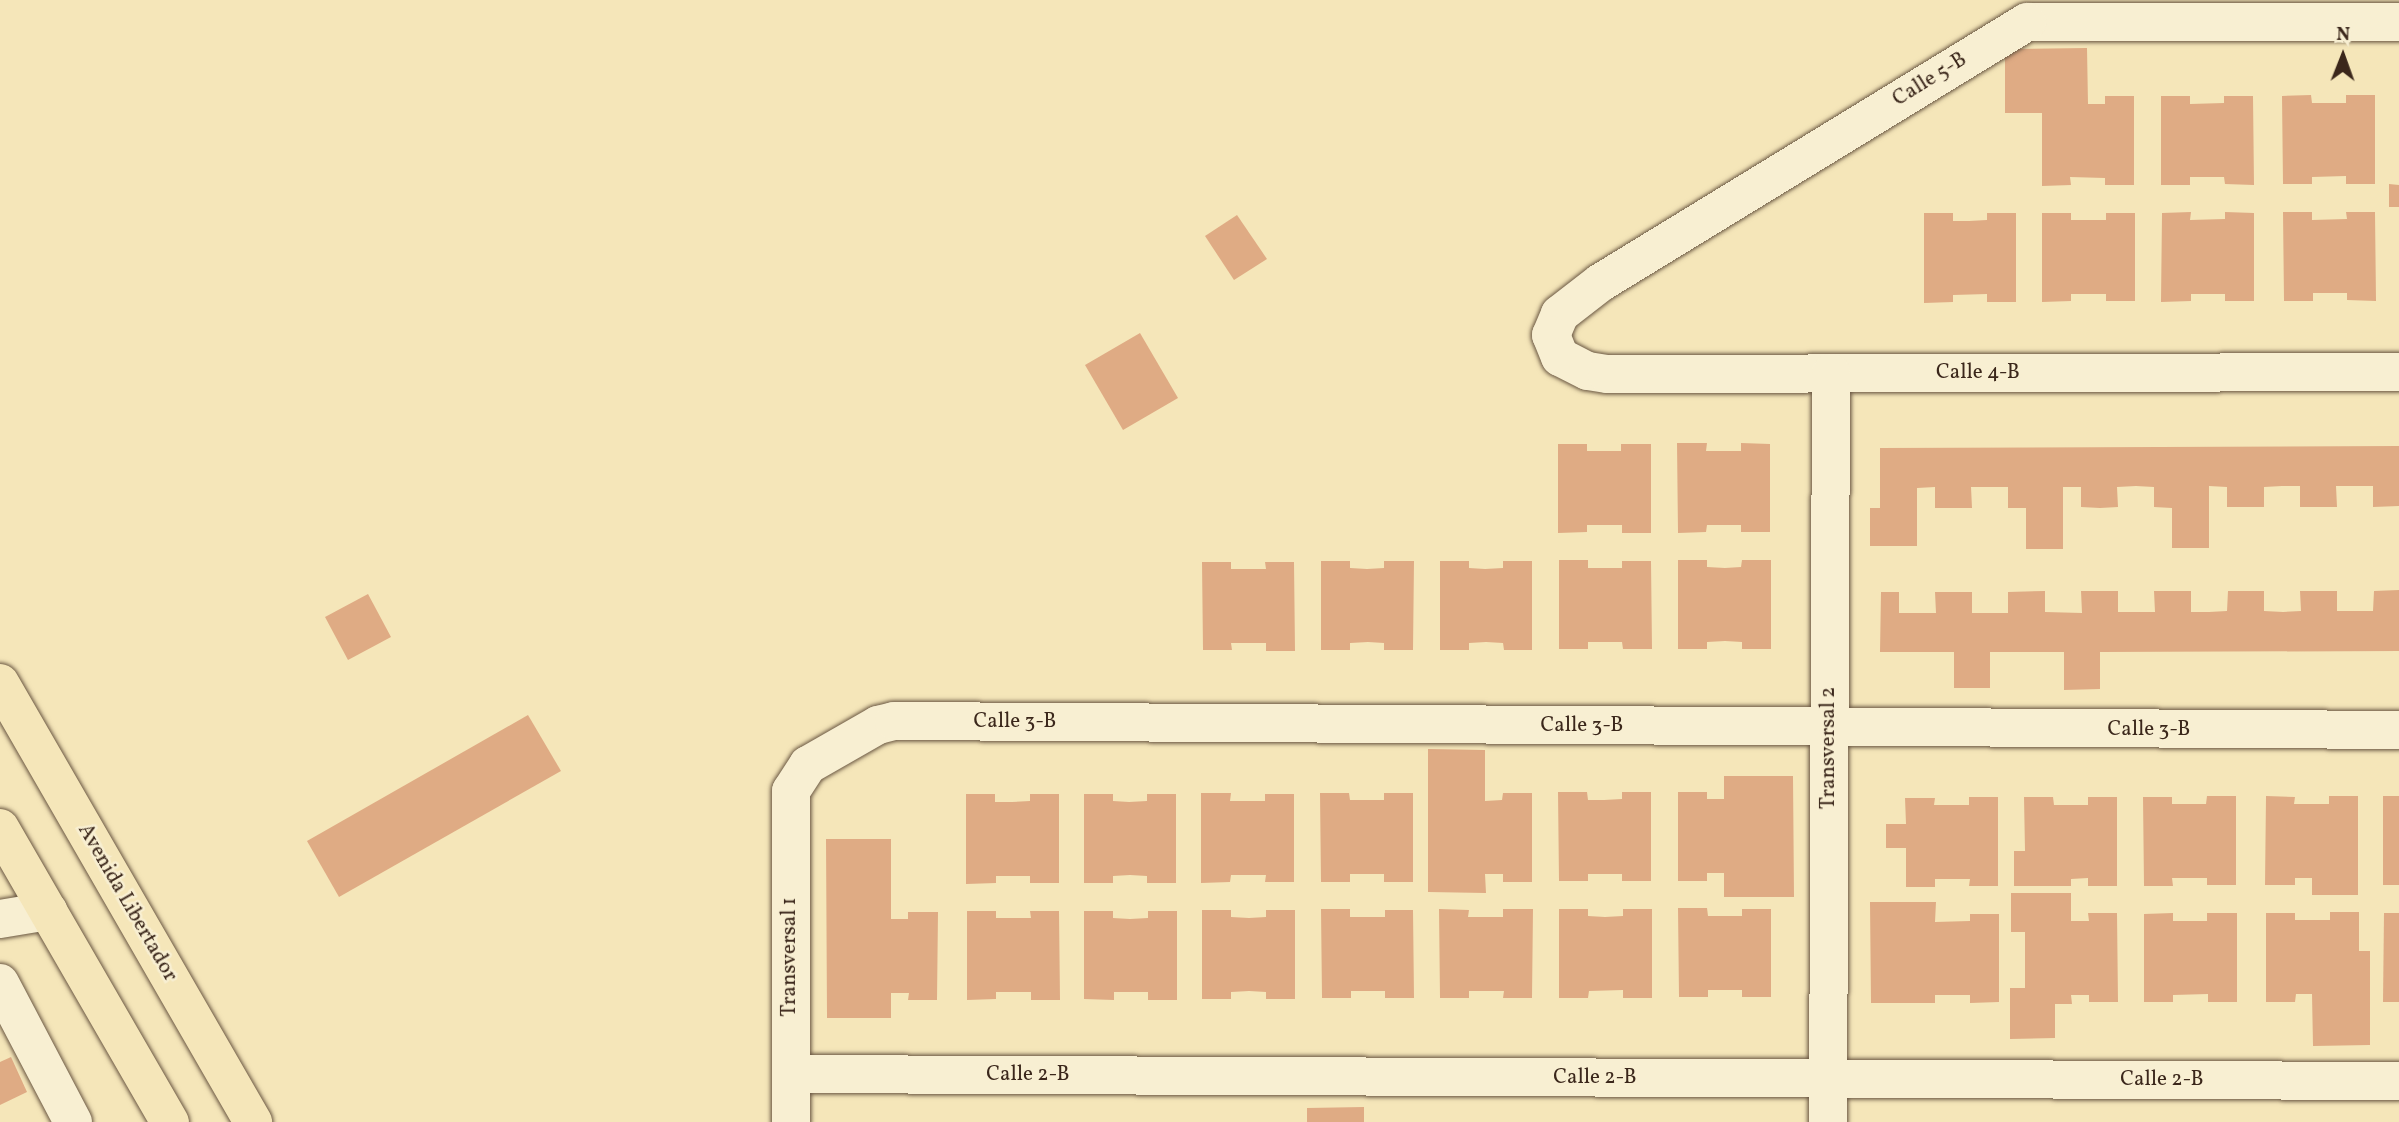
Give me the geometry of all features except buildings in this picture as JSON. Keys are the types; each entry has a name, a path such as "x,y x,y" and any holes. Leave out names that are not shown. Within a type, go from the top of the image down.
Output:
{"main road":[{"name":"Avenida Libertador","path":"0,683 253,1122"},
{"path":"0,828 170,1122"}],"street":[{"name":"Calle 5-B","path":"1560,357 1553,345 1555,322 1600,283 2027,22 2399,22"},
{"name":"Calle 4-B","path":"1560,357 1588,371 1607,374 2399,372"},
{"name":"Transversal 2","path":"1828,1122 1831,373"},
{"name":"Calle 3-B","path":"791,792 808,765 878,725 894,721 2399,730"},
{"name":"Transversal 1","path":"791,792 791,1122"},
{"path":"0,919 48,911"},
{"path":"0,983 73,1122"},
{"name":"Calle 2-B","path":"791,1074 2399,1081"}]}
